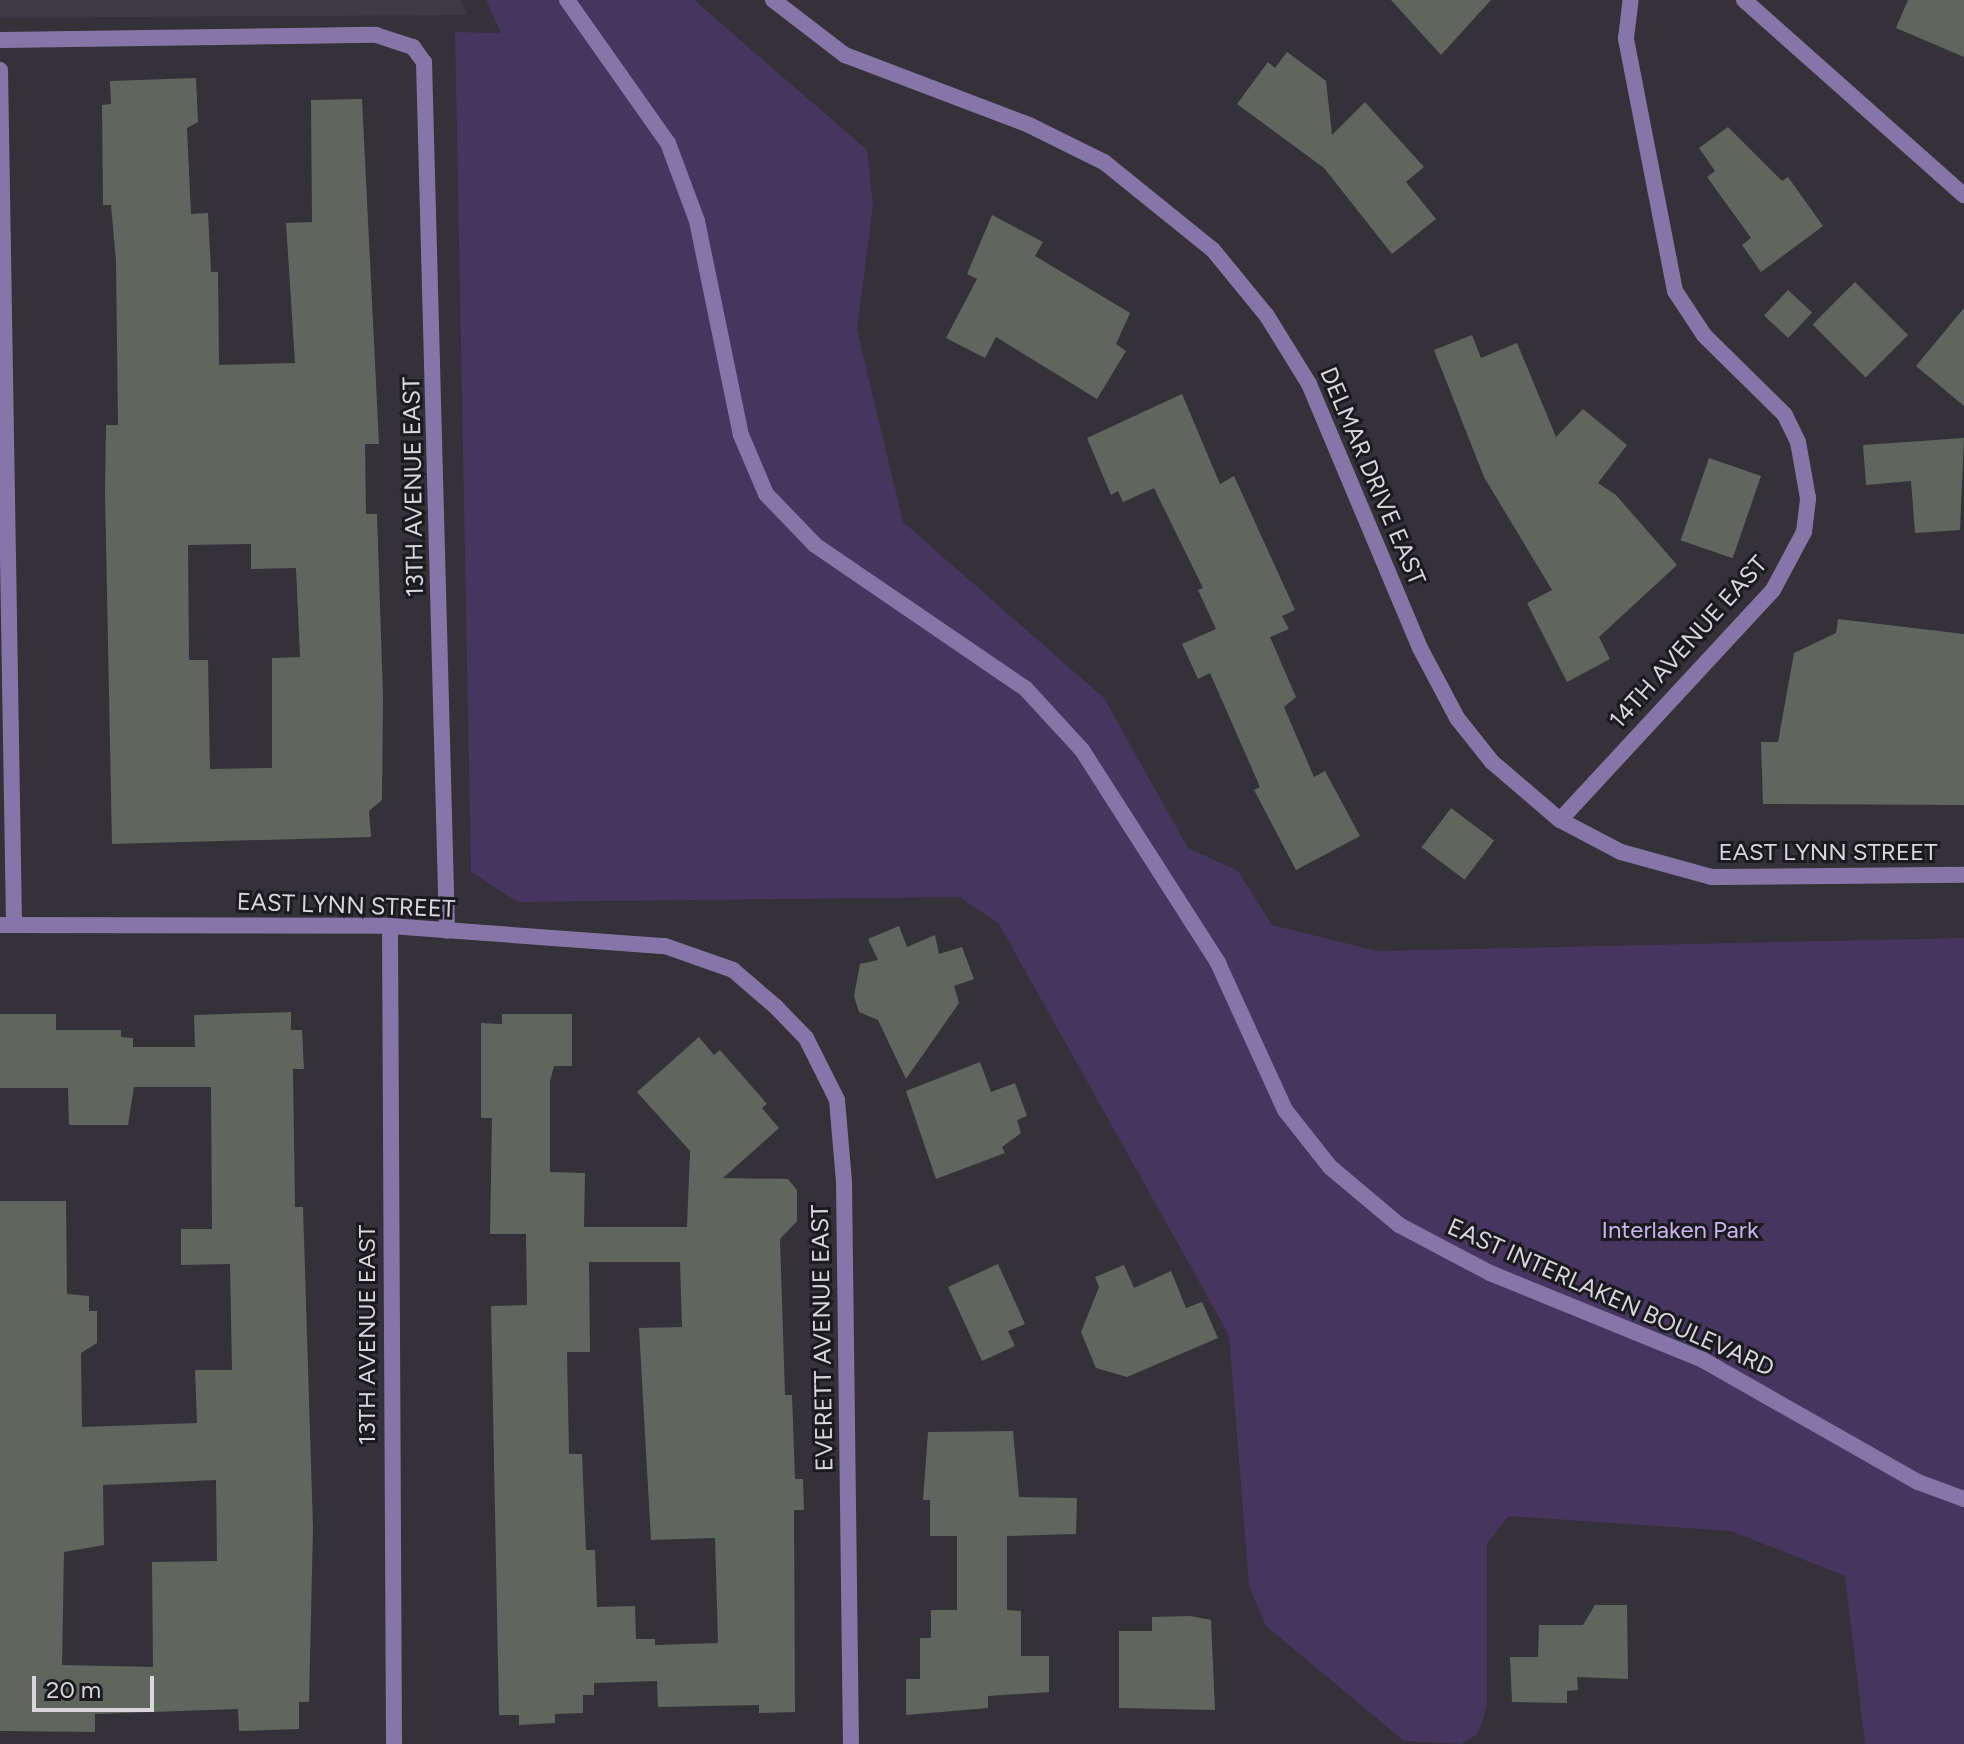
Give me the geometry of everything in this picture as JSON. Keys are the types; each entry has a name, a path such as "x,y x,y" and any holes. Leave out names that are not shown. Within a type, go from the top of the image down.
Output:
{"street":[{"name":"EAST INTERLAKEN BOULEVARD","path":"567,0 668,143 697,221 741,435 766,494 815,545 1025,688 1082,750 1218,963 1285,1110 1330,1167 1399,1225 1490,1273 1703,1360 1918,1482 1964,1499"},
{"name":"DELMAR DRIVE EAST","path":"773,0 845,55 1029,125 1104,162 1213,250 1267,316 1309,384 1450,706 1492,762 1560,820"},
{"name":"14TH AVENUE EAST","path":"1560,820 1773,590 1804,532 1808,498 1798,442 1785,415 1704,335 1675,291 1626,38 1631,0"},
{"path":"1744,0 1964,195"},
{"name":"13TH AVENUE EAST","path":"0,40 376,35 413,47 429,83 447,931"},
{"path":"0,70 7,925"},
{"name":"EAST LYNN STREET","path":"1560,820 1621,852 1712,877 1964,875"},
{"name":"EAST LYNN STREET","path":"7,925 390,926 665,946 733,970"},
{"name":"13TH AVENUE EAST","path":"390,926 394,1744"},
{"name":"EVERETT AVENUE EAST","path":"733,970 806,1038 837,1100 844,1201 851,1744"}],"shaded area":[{"path":"0,0 461,0 467,15 0,18"}],"green space":[{"name":"Interlaken Park","path":"486,0 694,0 867,150 873,205 857,330 903,522 1104,698 1188,848 1238,871 1272,925 1377,951 1964,938 1964,1744 1865,1744 1845,1576 1731,1531 1509,1516 1487,1543 1487,1706 1478,1734 1461,1744 1404,1741 1266,1626 1249,1586 1229,1335 999,924 960,897 518,902 471,872 455,32 501,33"}],"building":[{"path":"1391,0 1491,0 1441,55"},
{"path":"1908,0 1964,0 1964,57 1896,28"},
{"path":"1287,52 1326,81 1332,135 1365,102 1424,167 1406,182 1436,219 1392,254 1324,168 1237,104 1268,62 1275,68"},
{"path":"196,78 198,122 187,128 191,214 208,213 211,272 218,272 219,365 295,363 286,223 312,222 311,100 362,99 379,444 365,444 366,514 377,514 383,697 382,800 369,811 371,837 112,844 105,492 106,425 118,425 116,261 111,205 103,205 102,105 111,104 110,81","holes":["251,544 251,569 296,568 300,657 272,658 272,768 210,769 208,660 189,660 188,545"]},
{"path":"1728,127 1782,181 1788,177 1823,226 1761,272 1742,245 1751,238 1707,177 1715,171 1699,148"},
{"path":"992,215 1043,242 1035,256 1130,313 1116,344 1126,351 1097,399 996,337 985,358 946,338 977,279 967,274"},
{"path":"1855,282 1908,335 1866,377 1813,324"},
{"path":"1788,290 1812,313 1788,338 1764,316"},
{"path":"1964,308 1964,406 1916,366"},
{"path":"1472,335 1481,358 1517,343 1556,437 1583,409 1627,445 1598,483 1616,495 1677,565 1599,637 1610,659 1567,682 1527,603 1552,590 1484,477 1434,350"},
{"path":"1182,394 1220,484 1234,476 1295,610 1282,616 1289,629 1270,637 1296,697 1284,707 1314,777 1325,771 1360,836 1296,870 1254,790 1260,787 1210,673 1198,679 1182,644 1216,629 1198,590 1203,588 1154,488 1123,502 1118,491 1111,495 1087,438"},
{"path":"1964,438 1960,530 1915,533 1911,481 1866,485 1863,445"},
{"path":"1709,458 1761,476 1733,558 1681,540"},
{"path":"1838,619 1964,634 1964,805 1763,804 1761,742 1778,742 1794,653 1836,633"},
{"path":"1451,808 1494,840 1465,880 1422,847"},
{"path":"899,926 907,947 935,935 939,954 962,947 974,979 954,986 959,1003 906,1079 878,1020 859,1012 854,996 860,964 878,960 868,939"},
{"path":"291,1012 291,1030 302,1030 304,1069 293,1069 295,1207 303,1207 313,1528 309,1702 299,1702 299,1729 239,1731 238,1709 95,1714 95,1732 0,1731 0,1201 66,1201 67,1294 89,1296 89,1311 97,1311 97,1343 81,1353 82,1427 197,1423 195,1370 232,1370 230,1264 181,1265 181,1229 212,1229 211,1087 134,1087 128,1125 69,1125 68,1088 0,1088 0,1014 56,1014 56,1030 121,1030 121,1037 133,1038 133,1047 195,1047 194,1015","holes":["216,1480 217,1561 152,1562 153,1667 62,1665 64,1552 104,1545 103,1485"]},
{"path":"502,1014 572,1014 572,1066 554,1066 550,1081 550,1172 585,1173 584,1227 687,1227 690,1151 637,1092 699,1037 714,1055 720,1050 767,1104 762,1108 779,1128 723,1178 788,1179 797,1190 797,1221 780,1239 785,1395 792,1395 795,1479 803,1479 804,1510 794,1510 795,1712 759,1713 759,1705 658,1707 657,1681 594,1683 594,1695 583,1695 583,1713 555,1714 555,1723 519,1725 519,1715 499,1715 491,1306 527,1305 526,1234 490,1234 492,1118 481,1118 481,1023 502,1024","holes":["589,1262 680,1262 682,1327 639,1328 651,1540 715,1538 718,1643 655,1645 655,1639 636,1639 635,1606 597,1607 595,1550 586,1550 582,1454 569,1454 567,1352 590,1352"]},
{"path":"980,1062 991,1092 1015,1083 1027,1116 1017,1120 1021,1133 1002,1147 1005,1153 936,1179 906,1091"},
{"path":"998,1264 1025,1324 1008,1331 1015,1346 982,1361 948,1287"},
{"path":"1124,1265 1134,1288 1171,1271 1186,1308 1202,1302 1218,1338 1127,1377 1096,1368 1081,1332 1099,1287 1095,1277"},
{"path":"1013,1431 1019,1497 1077,1498 1076,1534 1007,1536 1007,1610 1021,1611 1021,1656 1049,1656 1049,1692 988,1696 988,1708 906,1715 906,1679 920,1679 920,1638 931,1638 931,1610 957,1610 957,1536 930,1536 930,1500 923,1500 928,1432"},
{"path":"1595,1605 1627,1605 1628,1679 1577,1677 1578,1690 1567,1691 1567,1703 1512,1702 1510,1657 1538,1657 1539,1625 1583,1625"},
{"path":"1190,1616 1211,1620 1215,1710 1119,1708 1119,1631 1152,1631 1152,1617"}]}
